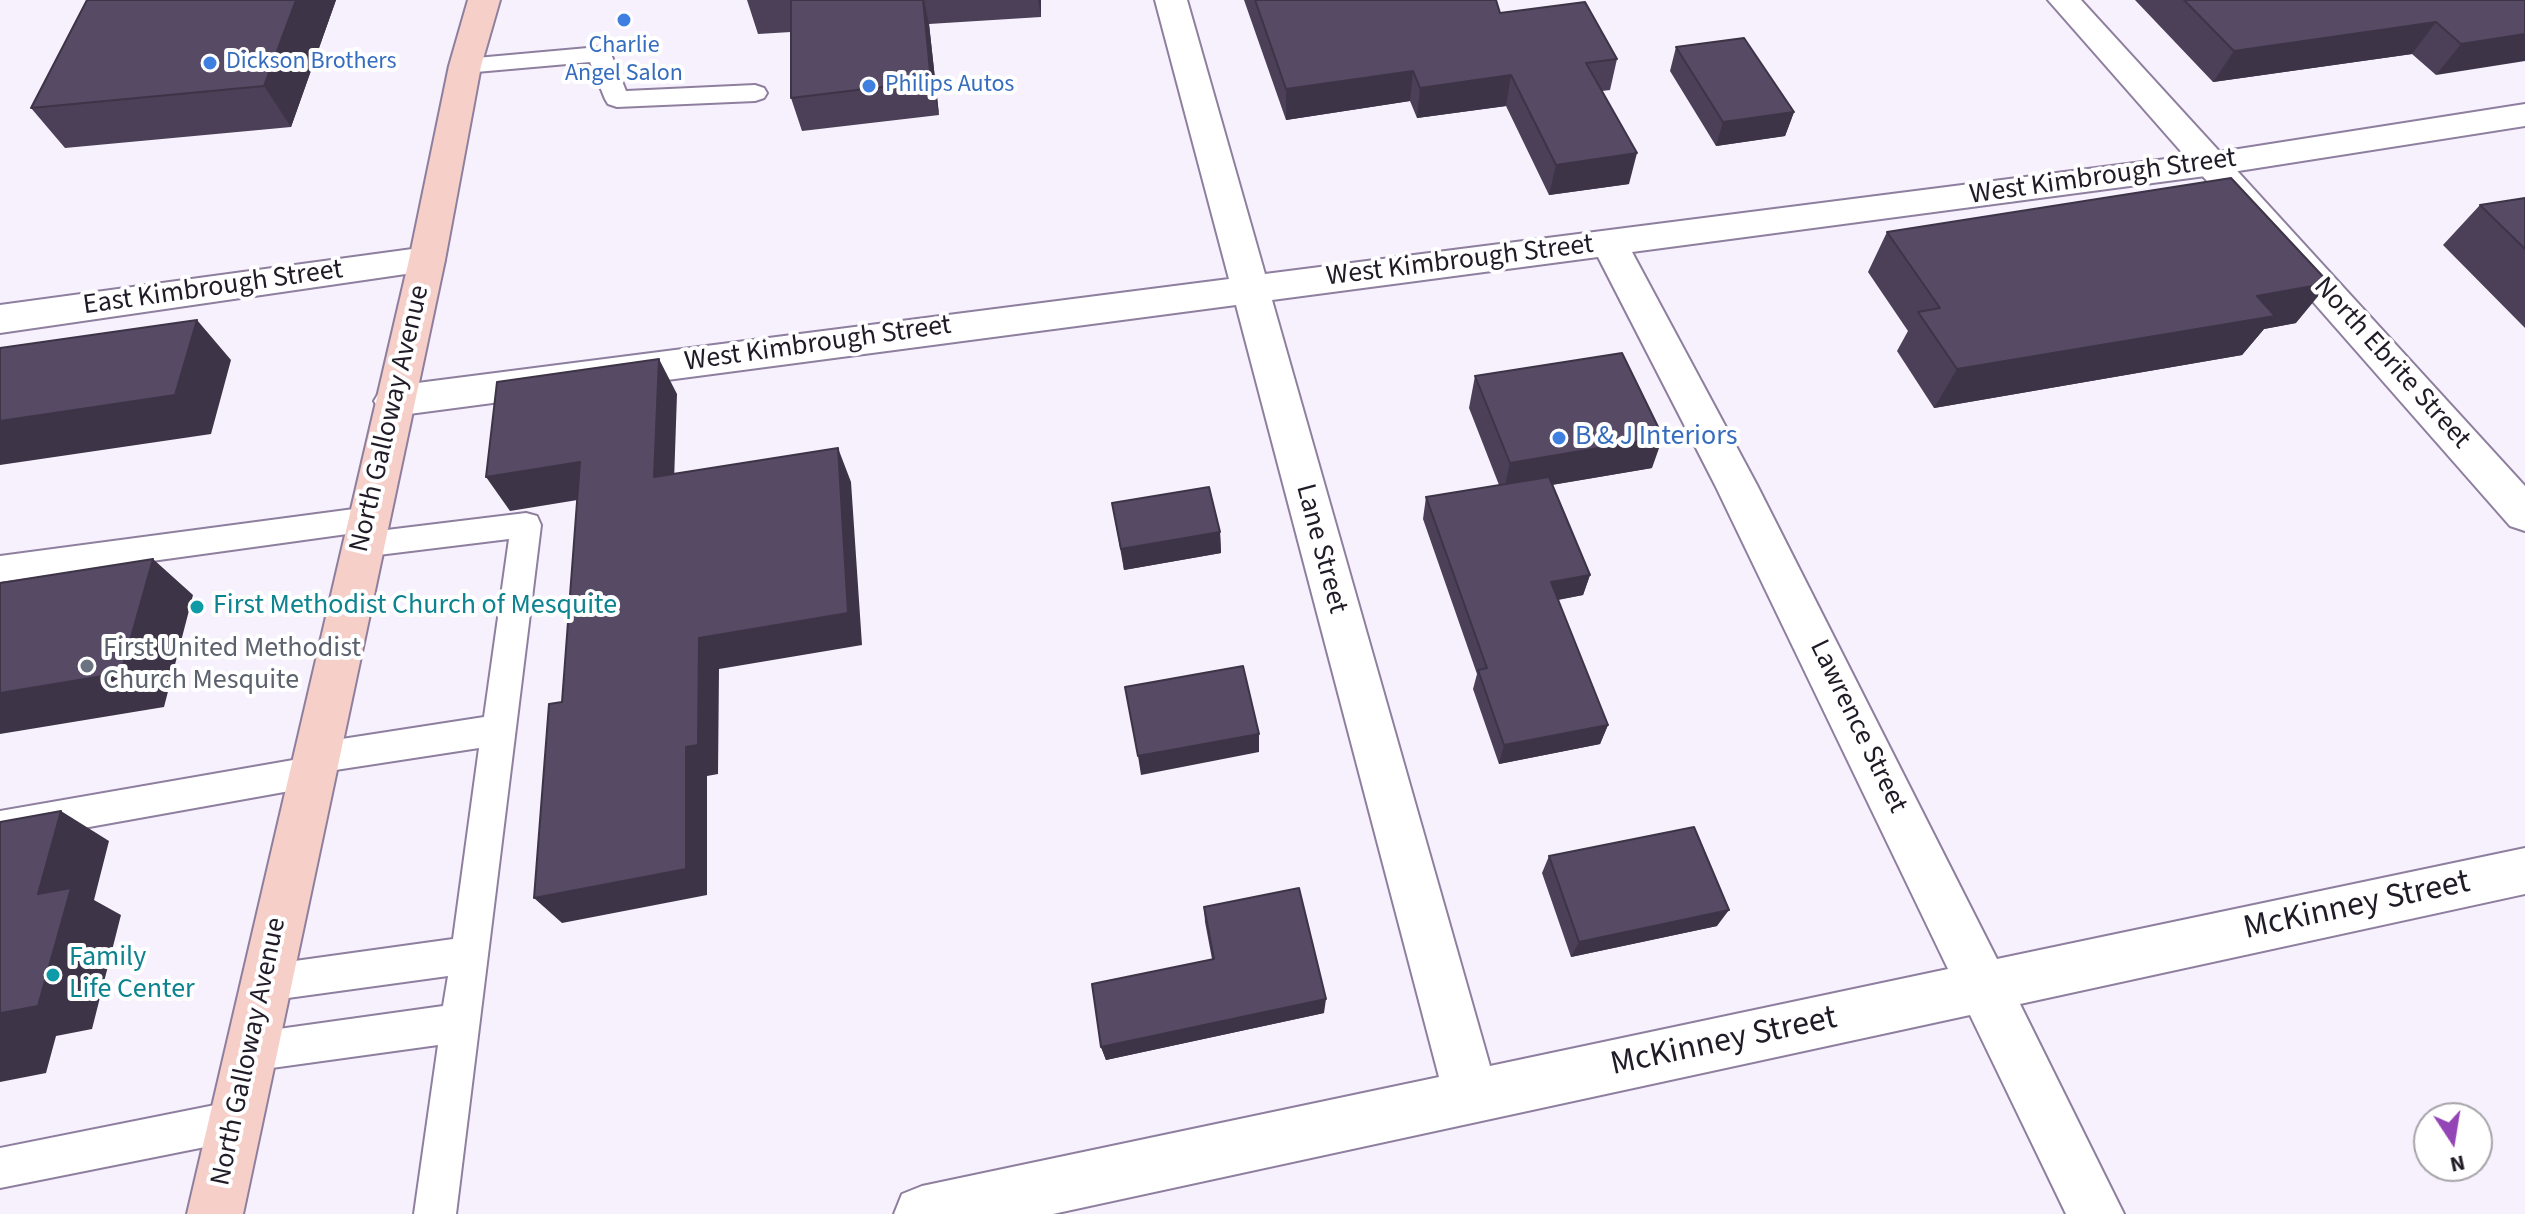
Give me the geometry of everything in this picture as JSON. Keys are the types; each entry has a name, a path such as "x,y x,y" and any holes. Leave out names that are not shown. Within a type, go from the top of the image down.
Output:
{"main road":[{"name":"North Galloway Avenue","path":"214,1214 427,260 465,66 484,0"}],"street":[{"name":"Lane Street","path":"1171,0 1472,1097"},
{"name":"North Ebrite Street","path":"2064,0 2525,514"},
{"name":"West Kimbrough Street","path":"394,401 2213,164 2525,115"},
{"name":"Lawrence Street","path":"1610,244 1743,499 2096,1214"},
{"name":"East Kimbrough Street","path":"0,319 427,260"},
{"name":"McKinney Street","path":"922,1214 1058,1200 1472,1097 2525,871"}],"lane":[{"path":"465,66 599,54 617,99 755,93"},
{"path":"0,569 365,532 526,525 435,1214"},
{"path":"0,827 499,730"},
{"path":"266,983 470,955"},
{"path":"250,1052 460,1023"},
{"path":"0,1168 235,1121"}],"building":[{"path":"87,0 296,0 264,86 31,108"},
{"path":"791,0 923,0 931,81 791,98"},
{"path":"1255,0 1496,0 1500,13 1585,2 1617,59 1586,63 1637,153 1556,165 1511,75 1420,88 1413,71 1286,89"},
{"path":"2184,0 2525,0 2525,34 2461,44 2436,22 2234,51"},
{"path":"1744,38 1794,112 1723,122 1676,47"},
{"path":"2231,178 2329,283 2257,296 2275,316 1957,369 1918,312 1940,308 1887,232"},
{"path":"2525,198 2525,249 2480,205"},
{"path":"197,320 175,395 0,421 0,348"},
{"path":"1622,353 1663,437 1510,463 1475,376"},
{"path":"659,359 654,477 838,448 848,613 699,638 698,745 686,747 686,869 534,898 549,704 562,702 580,462 486,477 497,382"},
{"path":"1549,477 1590,575 1551,582 1608,725 1504,745 1478,670 1487,668 1426,497"},
{"path":"1209,487 1220,532 1121,549 1112,503"},
{"path":"153,559 121,673 0,693 0,583"},
{"path":"1243,666 1259,734 1138,756 1125,687"},
{"path":"61,811 38,894 71,888 38,1006 1,1013 0,1016 0,822"},
{"path":"1694,827 1729,910 1579,942 1549,856"},
{"path":"1299,888 1326,999 1101,1047 1092,984 1214,959 1204,907"}],"place":[{"name":"Charlie Angel Salon","path":"624,20"},
{"name":"Dickson Brothers","path":"210,63"},
{"name":"Philips Autos","path":"869,86"},
{"name":"B & J Interiors","path":"1559,438"},
{"name":"First Methodist Church of Mesquite","path":"197,607"},
{"name":"First United Methodist Church Mesquite","path":"87,666"},
{"name":"Family Life Center","path":"53,975"}]}
